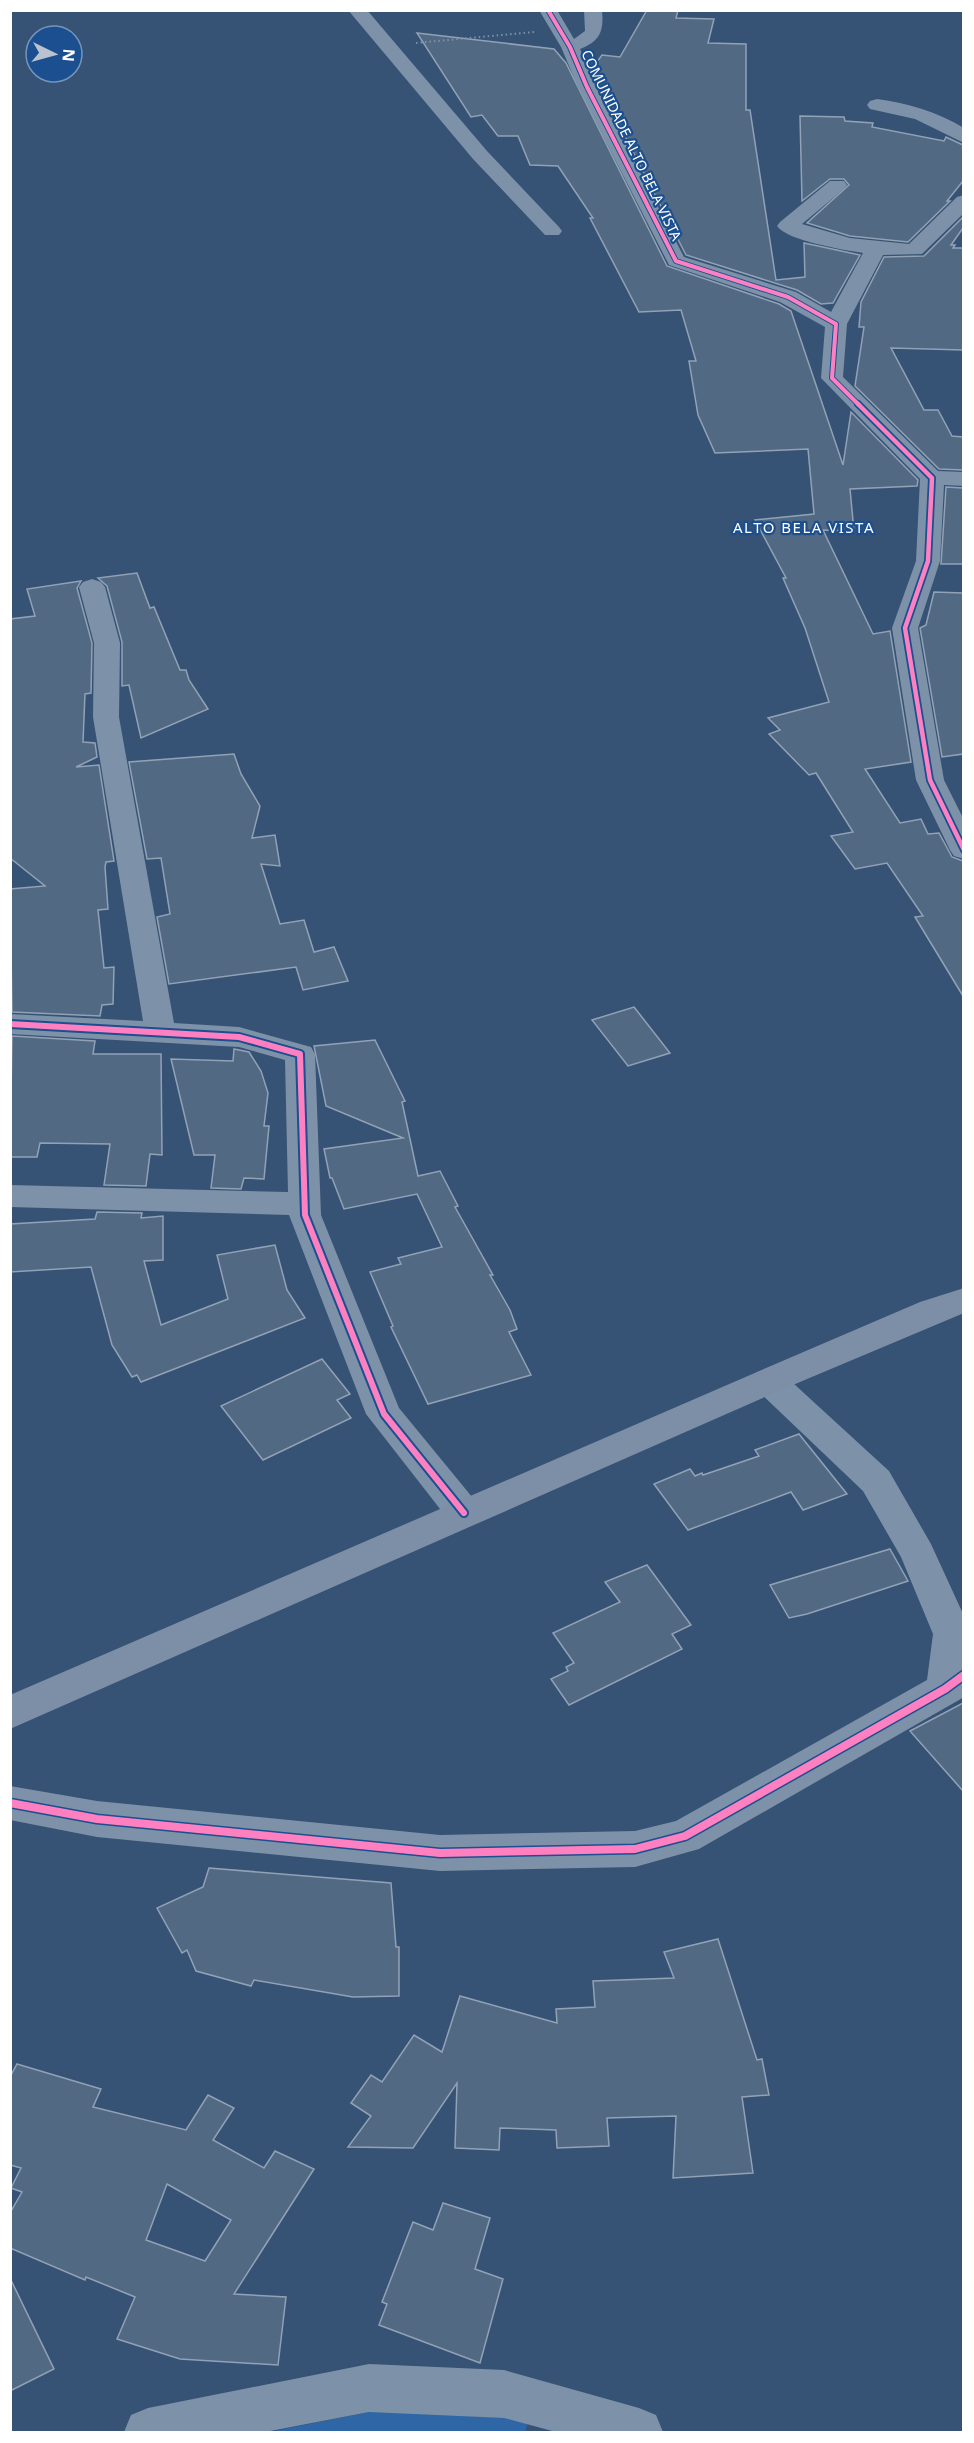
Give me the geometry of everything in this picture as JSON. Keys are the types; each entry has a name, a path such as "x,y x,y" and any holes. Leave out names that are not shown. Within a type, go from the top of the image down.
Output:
{"main road":[{"path":"10,1713 464,1513 932,1311 963,1300"}],"street":[{"path":"357,10 480,155 552,231"},
{"path":"559,29 591,39 595,31 593,10"},
{"name":"COMUNIDADE ALTO BELA VISTA","path":"559,29 676,261 788,297 836,324"},
{"path":"877,105 895,107 924,116 963,137"},
{"path":"837,185 787,226 812,237 875,251 915,250 963,201"},
{"path":"875,251 836,324 832,378 932,478 963,479"},
{"path":"932,478 928,561 905,628 930,780 963,850"},
{"path":"92,587 107,643 106,717 160,1033"},
{"path":"10,1024 239,1037 300,1054 305,1215 384,1414 464,1513"},
{"path":"10,1196 305,1204"},
{"path":"10,1803 97,1819 440,1853 635,1849 685,1836 954,1682 958,1640 918,1554 876,1481 769,1381"},
{"path":"148,2433 369,2388 504,2394 558,2422 639,2433"}],"path":[{"path":"386,46 559,29"}],"shaded area":[{"path":"374,2411 529,2419 525,2432 269,2432"}],"building":[{"path":"647,10 678,10 676,18 714,19 708,43 746,44 746,110 750,110 776,280 805,277 804,243 860,255 833,303 821,304 797,290 686,255 591,70 602,55 620,57"},
{"path":"417,33 554,49 566,63 667,266 779,304 791,311 843,465 851,412 918,480 917,486 850,489 854,531 823,530 873,634 890,631 911,762 865,769 900,823 921,819 928,834 939,833 952,857 963,861 963,996 915,917 923,916 887,863 855,869 831,836 853,832 816,773 809,775 769,734 780,730 768,718 829,702 805,628 783,578 786,578 755,520 814,514 808,449 715,453 698,415 689,361 696,361 681,310 639,312 590,218 593,218 558,166 530,165 518,136 498,136 482,115 471,117"},
{"path":"800,116 844,117 845,121 873,123 872,127 944,141 946,137 963,145 963,181 947,201 950,201 908,242 850,236 807,223 849,185 844,179 830,179 802,201"},
{"path":"963,217 963,228 951,245 955,245 953,248 963,248 963,350 891,348 924,410 938,410 952,436 963,437 963,470 939,469 855,386 864,327 859,327 861,302 884,257 924,256"},
{"path":"946,487 963,488 963,564 941,564"},
{"path":"137,573 150,608 154,607 180,670 186,670 189,680 208,709 141,738 129,685 122,686 122,642 107,586 98,578"},
{"path":"81,581 77,588 92,643 91,693 85,694 83,742 95,743 97,757 76,767 99,765 114,861 106,862 105,867 108,909 98,910 104,968 114,967 113,1004 102,1005 100,1016 12,1012 10,889 45,886 10,858 10,619 35,616 27,589"},
{"path":"934,592 963,593 963,754 942,757 920,628 926,625"},
{"path":"234,754 241,774 260,806 252,838 275,835 280,866 261,864 280,924 304,920 314,952 334,947 348,981 303,990 296,967 169,984 157,917 170,914 161,858 147,859 129,762"},
{"path":"634,1007 670,1053 628,1066 592,1020"},
{"path":"12,1036 95,1041 93,1054 161,1054 162,1155 150,1154 146,1186 104,1185 110,1144 40,1143 37,1157 10,1157"},
{"path":"375,1040 405,1101 402,1102 418,1176 440,1171 458,1206 455,1207 510,1310 517,1329 509,1332 531,1375 428,1404 391,1327 393,1326 370,1272 401,1264 398,1258 442,1247 417,1194 344,1209 332,1178 330,1178 324,1149 403,1138 326,1106 314,1046"},
{"path":"234,1049 249,1052 261,1071 268,1093 264,1126 269,1126 264,1179 244,1178 241,1189 211,1188 215,1155 194,1155 171,1059 233,1061"},
{"path":"97,1212 142,1213 141,1218 163,1216 163,1260 144,1261 161,1325 228,1299 217,1255 275,1245 287,1290 305,1318 141,1382 137,1375 132,1377 112,1345 91,1267 10,1272 10,1224 95,1219"},
{"path":"322,1359 350,1394 337,1400 351,1418 263,1460 221,1406"},
{"path":"799,1434 847,1494 803,1510 791,1492 688,1530 654,1484 690,1469 695,1476 702,1473 703,1475 759,1456 755,1450"},
{"path":"890,1549 908,1581 807,1614 789,1618 770,1585"},
{"path":"647,1565 691,1625 672,1634 682,1649 569,1705 551,1679 568,1671 566,1667 574,1663 553,1633 620,1602 605,1582"},
{"path":"963,1703 963,1791 910,1731"},
{"path":"209,1868 391,1883 396,1947 399,1947 399,1996 353,1997 254,1980 251,1986 196,1971 187,1950 182,1953 157,1908 203,1887"},
{"path":"718,1939 757,2060 762,2059 769,2095 742,2097 753,2173 673,2178 676,2116 607,2118 609,2146 557,2148 556,2130 500,2128 499,2150 455,2148 457,2083 413,2148 348,2147 371,2116 351,2103 371,2075 382,2082 414,2035 442,2052 460,1996 557,2023 556,2009 595,2007 593,1981 674,1978 664,1952"},
{"path":"17,2064 101,2089 93,2107 186,2130 208,2095 234,2108 213,2140 264,2168 275,2151 314,2169 234,2294 286,2297 278,2365 180,2359 117,2339 135,2297 86,2277 85,2280 10,2248 10,2213 22,2192 11,2188 21,2168 10,2165 10,2077","holes":["167,2184 231,2220 205,2261 146,2240"]},
{"path":"443,2203 490,2218 475,2269 503,2279 480,2363 379,2325 387,2304 382,2302 413,2222 433,2230"},
{"path":"10,2278 54,2369 10,2391"}],"cycle path":[{"path":"548,10 570,47 587,87 676,261 788,297 836,324 832,378 932,478 928,561 905,628 930,780 964,850"},
{"path":"10,1024 239,1037 300,1054 305,1215 384,1414 464,1513"},
{"path":"10,1803 97,1819 440,1853 635,1849 685,1836 945,1689 964,1675"}],"district":[{"name":"ALTO BELA VISTA","path":"804,527"}]}
